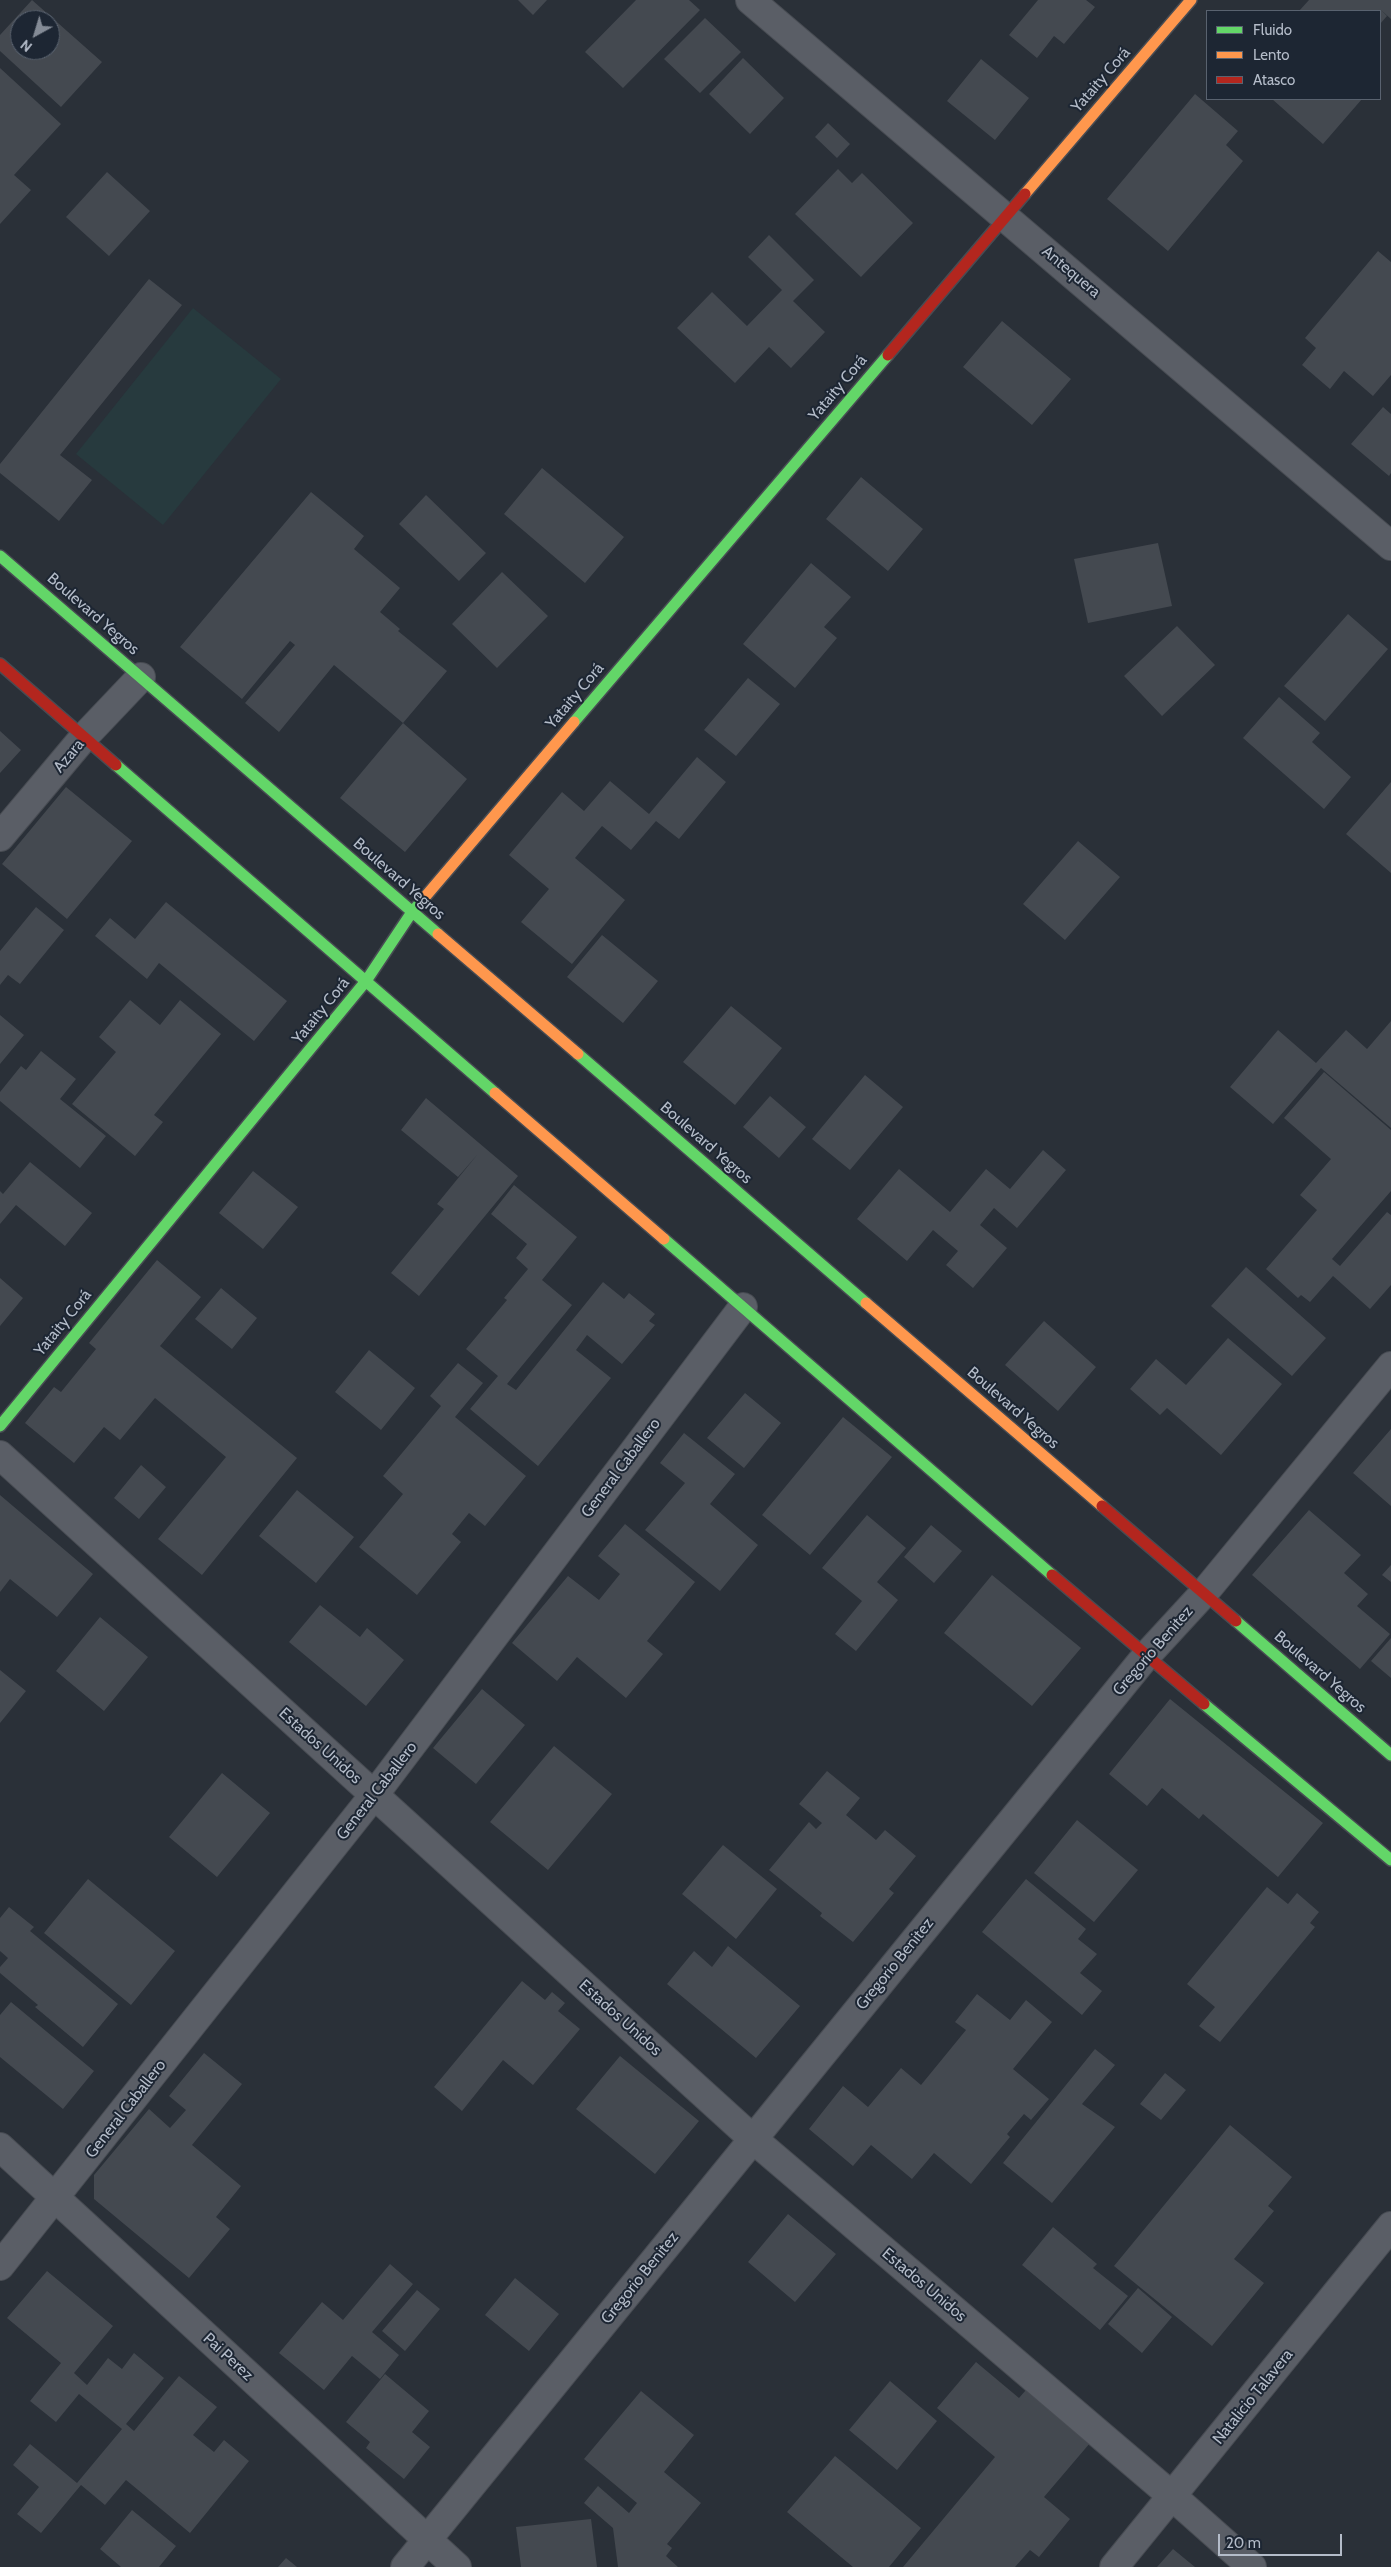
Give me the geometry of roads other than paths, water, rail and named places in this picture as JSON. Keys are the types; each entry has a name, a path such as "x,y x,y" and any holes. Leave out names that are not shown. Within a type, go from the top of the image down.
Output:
{"main road":[{"name":"Yataity Corá","path":"0,1426 366,981 412,912 1191,0"},
{"name":"Boulevard Yegros","path":"0,556 1391,1755"},
{"path":"0,664 1146,1656 1391,1860"}],"street":[{"name":"Antequera","path":"750,0 1391,546"},
{"name":"Azara","path":"0,837 84,737 141,677"},
{"name":"General Caballero","path":"0,2266 56,2198 374,1795 743,1308"},
{"name":"Gregorio Benitez","path":"405,2567 1146,1656 1204,1593 1391,1366"},
{"name":"Estados Unidos","path":"0,1455 753,2139 1172,2496 1252,2567"},
{"name":"Pai Perez","path":"0,2147 457,2567"},
{"name":"Natalicio Talavera","path":"1114,2567 1391,2226"}]}
